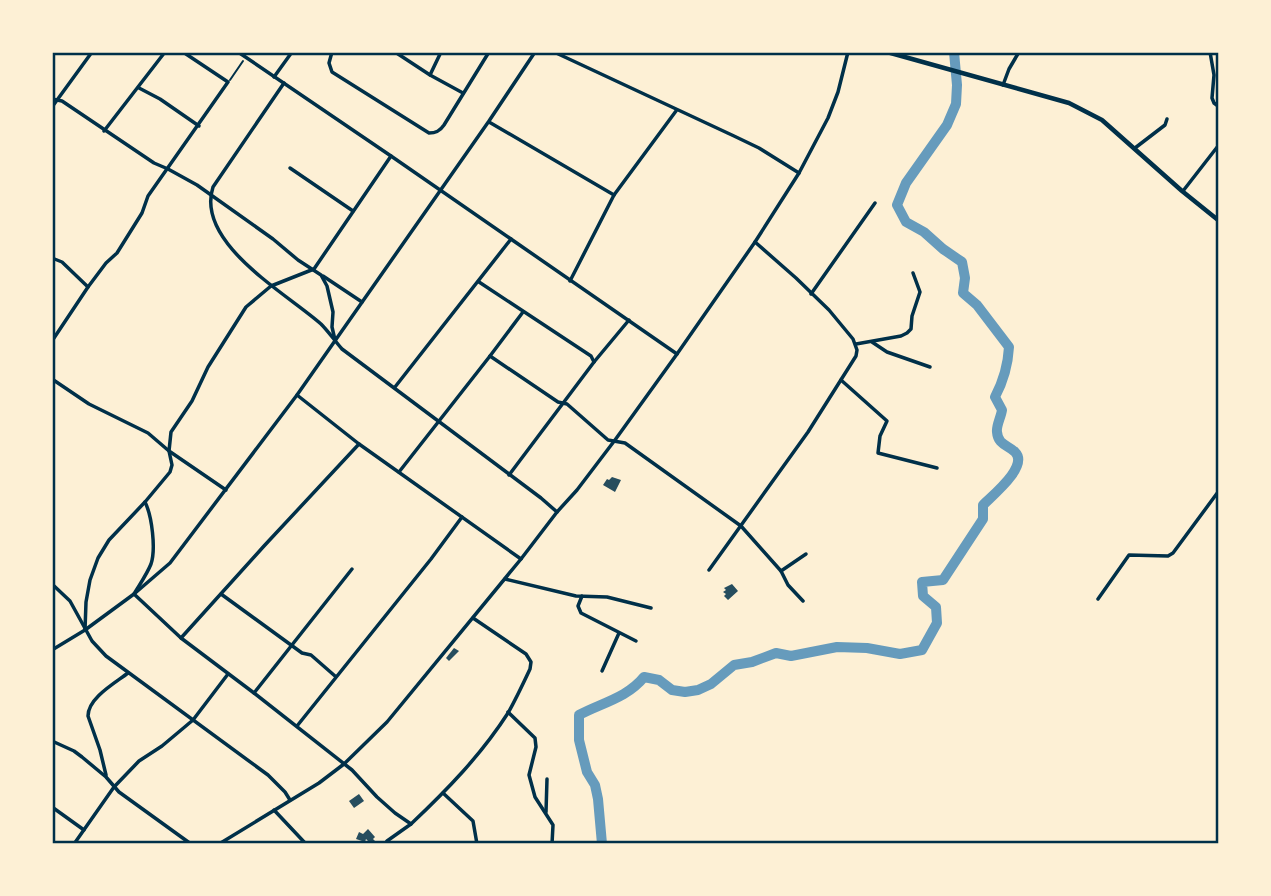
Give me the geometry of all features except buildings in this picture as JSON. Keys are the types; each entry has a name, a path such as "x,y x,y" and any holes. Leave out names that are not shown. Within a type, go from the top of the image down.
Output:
{"street":[{"path":"52,107 55,99 92,52"},
{"path":"104,131 165,52"},
{"path":"52,341 88,287 117,253 142,213 148,196 228,82 183,52"},
{"path":"238,52 677,354"},
{"path":"274,77 292,52"},
{"path":"332,52 329,63 332,72 429,133 441,129 489,52"},
{"path":"395,52 463,93"},
{"path":"430,75 441,52"},
{"path":"52,650 134,594 170,563 297,395 535,52"},
{"path":"554,52 759,148 799,173"},
{"path":"219,844 319,783 344,764 387,722 577,490 677,354 799,173 828,118 848,52"},
{"path":"887,52 1069,103 1102,120 1219,220"},
{"path":"1003,85 1019,52"},
{"path":"1210,52 1214,75 1212,98 1219,106"},
{"path":"284,83 213,187 210,195 211,215 218,232 271,286 322,325 342,349 557,512"},
{"path":"139,88 199,126"},
{"path":"55,99 62,101 154,163 197,185 298,260 362,302"},
{"path":"570,281 614,195 676,110"},
{"path":"1135,148 1164,125 1167,119"},
{"path":"489,121 614,195"},
{"path":"1182,191 1219,146"},
{"path":"85,630 86,602 98,558 109,540 170,472 171,432 246,307 271,286 314,269 391,156"},
{"path":"289,168 353,211"},
{"path":"811,294 875,203"},
{"path":"395,387 511,239"},
{"path":"709,570 808,432 856,356 856,344 829,310 755,242"},
{"path":"52,258 62,262 88,287"},
{"path":"856,344 901,336 911,329 912,316 920,292 913,273"},
{"path":"321,275 327,286 333,312 335,341"},
{"path":"478,282 591,356 594,362"},
{"path":"399,472 523,312"},
{"path":"509,475 629,320"},
{"path":"872,342 887,352 930,367"},
{"path":"490,356 558,402 567,404 608,440 625,443 741,526 781,571 788,585 803,601"},
{"path":"52,379 89,404 148,433 169,451 226,490"},
{"path":"841,380 887,421 880,436 878,453 937,468"},
{"path":"297,395 359,444 521,559"},
{"path":"181,638 359,444"},
{"path":"1098,598 1129,555 1168,556 1173,553 1219,492"},
{"path":"134,594 152,561 153,540 149,510 145,502"},
{"path":"297,726 463,516"},
{"path":"781,571 806,554"},
{"path":"254,693 352,569"},
{"path":"505,579 576,596 607,597 651,608"},
{"path":"52,584 70,601 92,641 106,656 268,775 290,800"},
{"path":"134,594 181,638 352,770 377,797 411,824"},
{"path":"221,594 302,653 311,655 336,677"},
{"path":"582,596 579,606 581,612 636,641"},
{"path":"385,844 411,824 472,761 509,712 530,669 531,662 526,654 473,617"},
{"path":"602,671 619,633"},
{"path":"106,777 88,710 96,698 128,673"},
{"path":"74,844 114,787 139,761 193,720 228,674"},
{"path":"509,712 535,738 536,747 529,775 535,797 553,825 552,844"},
{"path":"52,741 74,751 106,777 119,792 191,844"},
{"path":"546,814 547,779"},
{"path":"443,793 473,821 477,844"},
{"path":"52,807 84,831"},
{"path":"274,810 306,844"},
{"path":"233,842 236,834"}],"path":[{"path":"228,82 246,58"}],"waterway":[{"path":"602,844 595,785 587,772 579,740 579,715 622,695 644,677 659,680 672,690 685,692 711,684 734,665 776,653 791,656 837,647 867,648 900,654 922,650 937,623 936,607 923,596 922,582 943,580 983,519 983,505 1014,472 1018,458 998,436 997,427 1002,410 995,397 1005,372 1009,347 977,305 963,293 965,278 962,262 924,232 906,222 897,205 906,183 947,125 956,104 954,52"}]}
